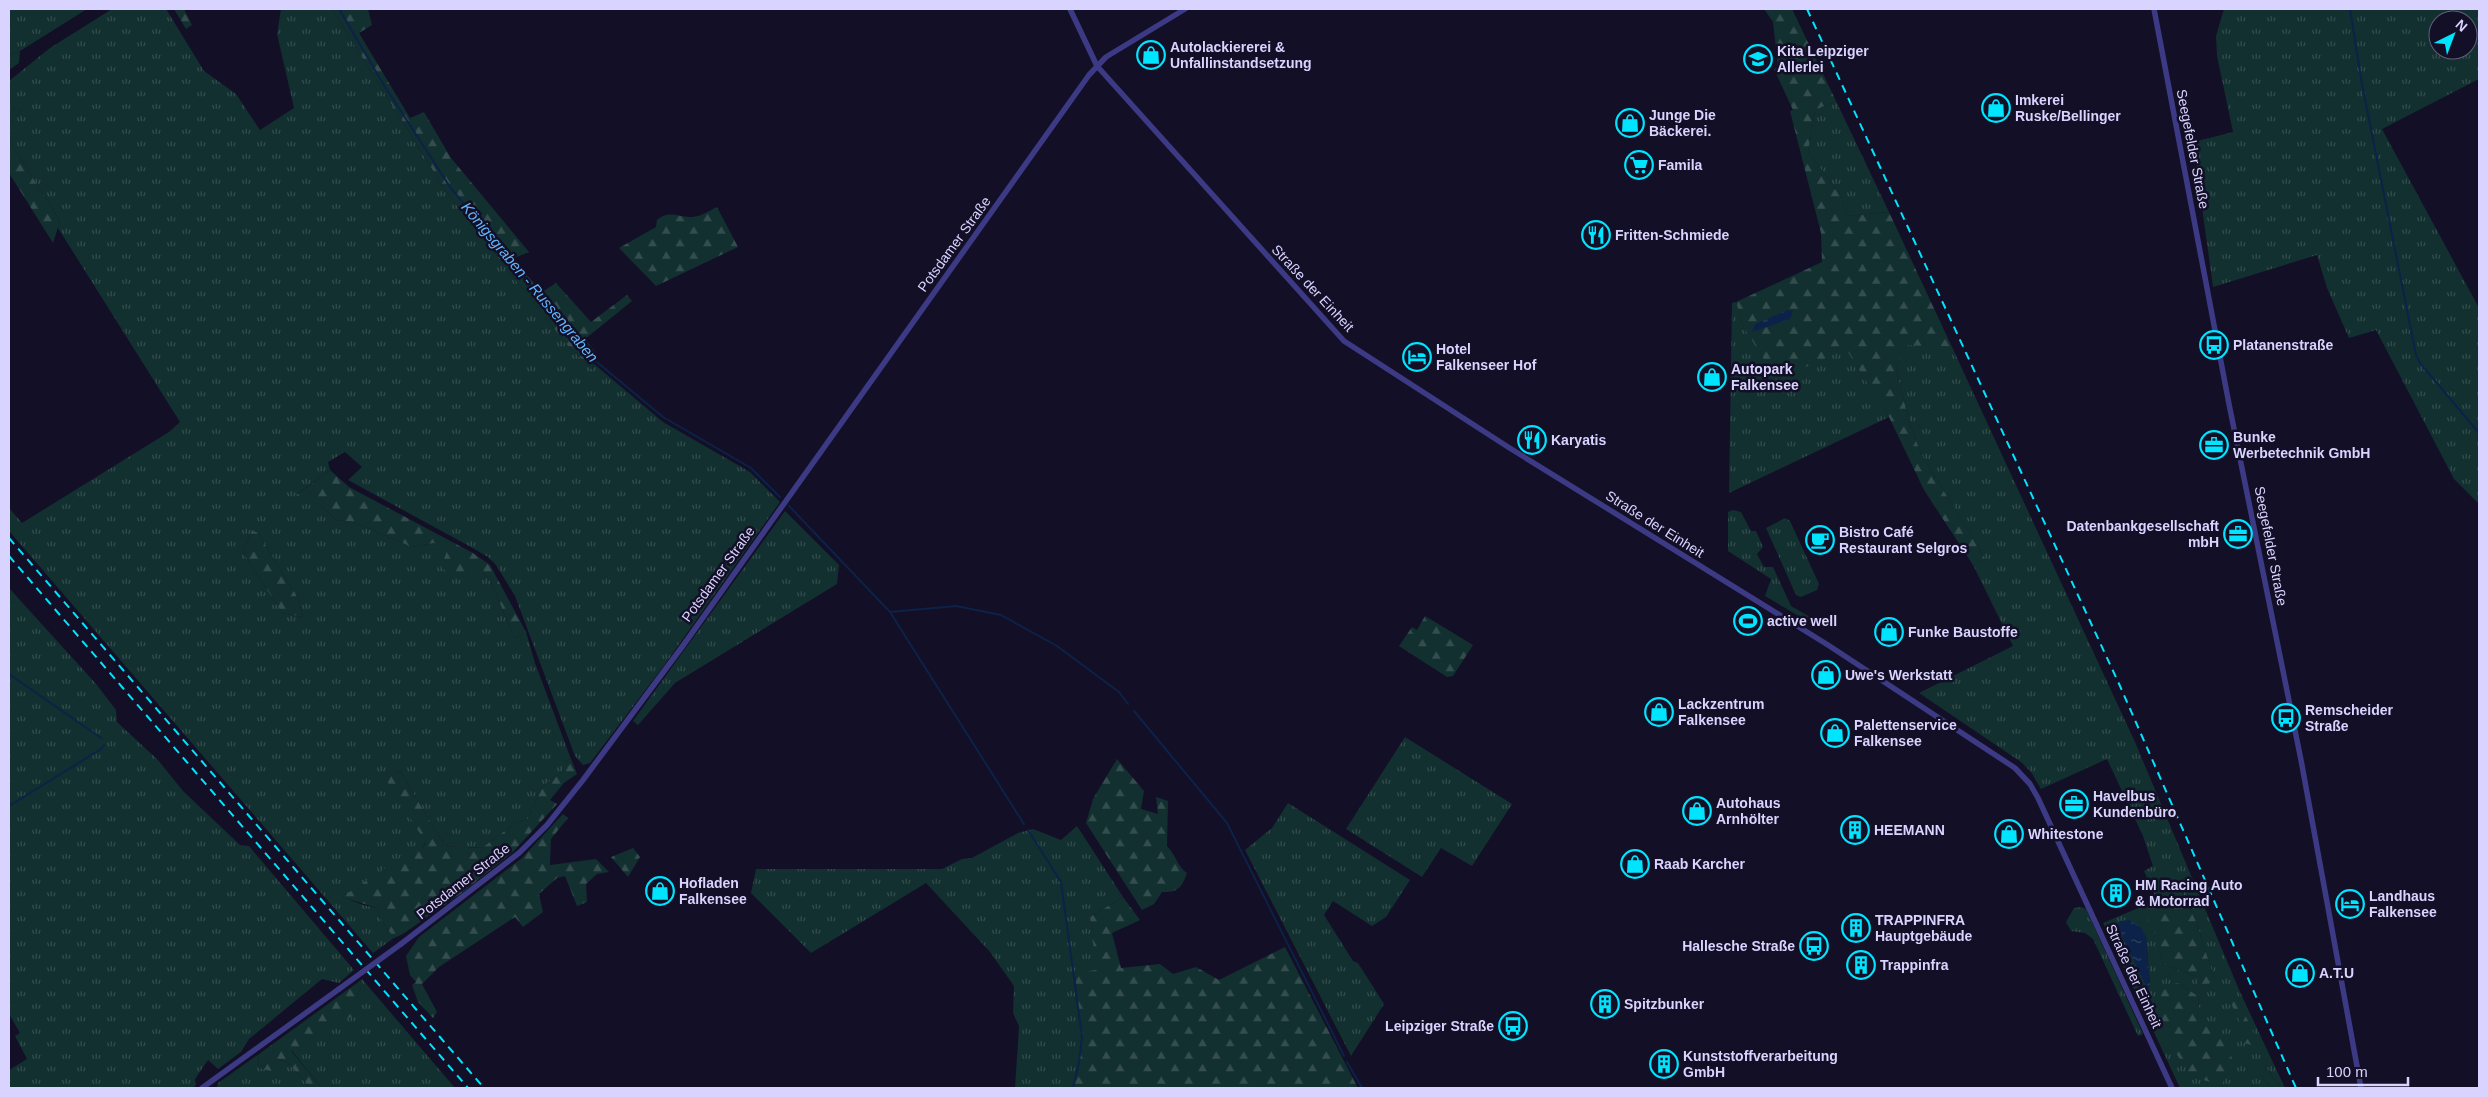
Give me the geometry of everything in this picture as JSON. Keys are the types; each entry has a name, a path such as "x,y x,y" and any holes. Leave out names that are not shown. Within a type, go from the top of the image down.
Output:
{"street":[{"name":"Straße der Einheit","path":"1070,9 1097,66 1344,341 1508,447 1875,676 2015,768 2030,784 2038,798 2172,1088"},
{"name":"Potsdamer Straße","path":"202,1088 401,944 519,853 553,818 682,647 1097,66 1118,50 1185,9"},
{"name":"Seegefelder Straße","path":"2154,9 2229,404 2301,760 2362,1088"}],"green space":[{"path":"9,9 87,9 20,51 9,55"},
{"path":"112,9 166,9 204,71 236,94 260,130 294,108 277,34 281,9 332,9 447,193 567,345 592,369 594,364 663,422 750,472 780,502 663,667 590,763 583,765 575,756 515,596 496,565 488,557 348,480 362,467 345,452 328,462 330,470 297,494 324,508 336,520 353,522 412,547 434,543 480,569 491,582 515,639 526,632 535,663 571,759 563,762 563,771 542,787 528,819 515,823 482,848 448,846 440,838 400,771 386,778 426,842 422,849 343,897 377,908 381,920 394,938 373,953 9,531 9,508 22,523 169,432 180,422 58,228 60,221 9,140 9,124 21,111 9,107 9,81 50,48","holes":["252,530 258,533 299,600 303,617 282,613 243,552"]},
{"path":"174,9 184,9 192,25 186,29"},
{"path":"332,9 368,9 372,25 359,33 410,118 424,112 451,158 529,252 512,259 542,292 556,283 591,322 627,295 632,301 585,339 596,353 592,369 567,345 447,193"},
{"path":"1764,9 1792,9 1836,101 1815,110 1808,152 1841,196 1847,216 1889,212 1952,347 1904,345 1896,369 1909,421 1921,454 1985,558 1973,565 1924,490 1889,417 1846,349 1777,380 1743,326 1736,302 1822,262 1821,233 1790,111 1793,110 1774,69 1778,67 1773,22"},
{"path":"2224,9 2479,9 2479,79 2382,129 2479,308 2479,504 2454,479 2376,330 2349,338 2327,288 2317,255 2213,287 2193,142 2233,132 2217,56 2216,36"},
{"path":"20,51 19,63 9,70 9,55"},
{"path":"1836,101 1889,212 1847,216 1841,196 1808,152 1815,110"},
{"path":"9,107 21,111 9,124"},
{"path":"9,140 60,221 53,243 9,173"},
{"path":"717,207 738,247 656,286 619,248 656,227 657,220 666,215 694,217"},
{"path":"1736,302 1743,326 1751,338 1846,348 1889,417 1729,493 1732,303"},
{"path":"1904,344 1952,347 2135,742 2240,992 2285,1088 2281,1088 2266,1067 2263,1078 2271,1088 2180,1088 2103,923 2157,900 2144,871 2153,866 2143,836 2107,759 2041,789 2031,772 2021,762 1919,693 2013,646 1973,565 1985,558 1921,454 1909,421 1896,369","holes":["2180,886 2197,924 2214,978 2196,977 2163,964 2149,905 2174,895","2129,920 2146,937 2150,986","2178,983 2198,996 2199,1007 2207,1024"]},
{"path":"330,470 349,487 473,553 490,565 526,632 515,639 491,582 480,569 457,579 441,567 447,551 434,543 412,547 353,522 336,520 324,508 296,495"},
{"path":"1733,510 1741,512 1751,531 1756,531 1763,547 1757,554 1764,567 1773,567 1791,606 1812,618 1809,622 1765,596 1771,579 1728,551 1728,512"},
{"path":"785,511 839,565 837,584 675,683 638,725 633,721"},
{"path":"1785,518 1790,521 1819,584 1817,590 1801,597 1796,595 1766,528"},
{"path":"252,530 258,533 299,600 303,617 282,613 243,552"},
{"path":"9,588 97,685 116,710 117,722 158,760 183,791 240,845 249,846 354,970 339,983 322,979 249,1039 241,1052 218,1069 208,1060 195,1079 196,1085 193,1088 9,1088 9,1070 27,1059 15,1036 20,1033 9,1014"},
{"path":"1425,616 1473,645 1453,676 1447,677 1399,646 1412,627 1417,630"},
{"path":"1405,737 1512,804 1472,866 1441,848 1422,877 1346,829"},
{"path":"571,759 577,774 564,783 550,800 557,804 512,853 463,892 403,934 394,938 381,920 377,908 342,897 413,849 422,849 426,843 385,778 400,771 440,838 448,846 482,848 515,823 528,819 542,787 563,771 563,762"},
{"path":"1117,759 1144,791 1141,809 1158,814 1156,797 1168,801 1167,846 1187,873 1179,888 1162,892 1154,904 1142,910 1086,823 1093,799"},
{"path":"1288,803 1410,880 1386,917 1372,926 1333,901 1324,915 1353,961 1358,963 1384,1004 1351,1056 1245,850 1272,828"},
{"path":"563,814 568,818 551,839 550,865 596,859 609,872 597,874 586,884 587,902 577,906 565,876 557,878 539,894 543,912 523,927 515,917 439,967 422,984 437,1012 433,1018 418,1002 412,985 416,982 410,975 406,956 419,937 522,858"},
{"path":"1077,826 1123,897 1090,917 1097,971 1075,973 1082,1048 1073,1088 1015,1088 1019,1026 1013,1013 1014,986 990,952 926,883 811,953 751,893 756,869 942,869 962,859 972,858 1018,833 1033,829 1061,840"},
{"path":"633,848 640,857 628,877 611,857"},
{"path":"2180,886 2197,924 2214,978 2207,986 2198,986 2196,977 2163,964 2154,930 2146,917 2149,904 2173,895 2169,888"},
{"path":"1123,897 1140,920 1112,933 1121,968 1160,964 1173,974 1196,967 1219,980 1285,947 1358,1088 1073,1088 1082,1048 1075,973 1096,970 1090,917"},
{"path":"2081,907 2086,909 2143,1034 2138,1036 2093,939 2085,933 2071,931 2066,922 2074,908"},
{"path":"362,979 455,1088 322,1088 291,1050 324,1033 341,1019 355,1000 361,988 357,983"},
{"path":"357,983 361,988 350,1010 352,1016 320,1037 291,1051 322,1088 310,1088 287,1062 275,1059 271,1071 258,1068 259,1054"},
{"path":"2178,983 2198,996 2199,1007 2207,1015 2207,1024 2226,1037 2232,1059 2222,1085 2192,1077 2161,1031 2161,987"},
{"path":"2237,998 2258,1042 2251,1045 2242,1042 2237,1030 2242,1027 2230,1001"},
{"path":"259,1054 258,1068 275,1059 287,1062 310,1088 217,1088 218,1083"},
{"path":"2265,1066 2281,1088 2271,1088 2263,1078"}],"water":[{"path":"1788,310 1793,311 1790,319 1752,332 1755,324"},
{"path":"2129,920 2141,927 2146,937 2150,986 2148,990 2117,926 2120,921"}],"waterway":[{"name":"Königsgraben - Russengraben","path":"339,9 382,82 450,187 586,353 663,417 751,468 780,497"},
{"path":"2350,9 2362,84 2416,355 2420,363 2479,433"},
{"path":"789,506 890,612 1024,824"},
{"path":"890,612 956,606 1001,615 1057,646 1119,692 1128,704"},
{"path":"9,674 101,738"},
{"path":"1134,711 1227,823 1344,1056"},
{"path":"9,806 101,749 104,745"},
{"path":"1028,830 1061,882 1082,1037 1073,1088"},
{"path":"1347,1062 1362,1088"}],"railway":[{"path":"1807,9 2120,686 2296,1088"},
{"path":"9,538 484,1088"},
{"path":"9,556 468,1088"}],"place":[{"name":"Autolackiererei & Unfallinstandsetzung","path":"1151,55"},
{"name":"Kita Leipziger Allerlei","path":"1758,59"},
{"name":"Imkerei Ruske/Bellinger","path":"1996,108"},
{"name":"Junge Die Bäckerei.","path":"1630,123"},
{"name":"Famila","path":"1639,165"},
{"name":"Fritten-Schmiede","path":"1596,235"},
{"name":"Platanenstraße","path":"2214,345"},
{"name":"Hotel Falkenseer Hof","path":"1417,357"},
{"name":"Autopark Falkensee","path":"1712,377"},
{"name":"Karyatis","path":"1532,440"},
{"name":"Bunke Werbetechnik GmbH","path":"2214,445"},
{"name":"Datenbankgesellschaft mbH","path":"2238,534"},
{"name":"Bistro Café Restaurant Selgros","path":"1820,540"},
{"name":"active well","path":"1748,621"},
{"name":"Funke Baustoffe","path":"1889,632"},
{"name":"Uwe's Werkstatt","path":"1826,675"},
{"name":"Lackzentrum Falkensee","path":"1659,712"},
{"name":"Remscheider Straße","path":"2286,718"},
{"name":"Palettenservice Falkensee","path":"1835,733"},
{"name":"Havelbus Kundenbüro","path":"2074,804"},
{"name":"Autohaus Arnhölter","path":"1697,811"},
{"name":"HEEMANN","path":"1855,830"},
{"name":"Whitestone","path":"2009,834"},
{"name":"Raab Karcher","path":"1635,864"},
{"name":"Hofladen Falkensee","path":"660,891"},
{"name":"HM Racing Auto & Motorrad","path":"2116,893"},
{"name":"Landhaus Falkensee","path":"2350,904"},
{"name":"TRAPPINFRA Hauptgebäude","path":"1856,928"},
{"name":"Hallesche Straße","path":"1814,946"},
{"name":"Trappinfra","path":"1861,965"},
{"name":"A.T.U","path":"2300,973"},
{"name":"Spitzbunker","path":"1605,1004"},
{"name":"Leipziger Straße","path":"1513,1026"},
{"name":"Kunststoffverarbeitung GmbH","path":"1664,1064"}]}
